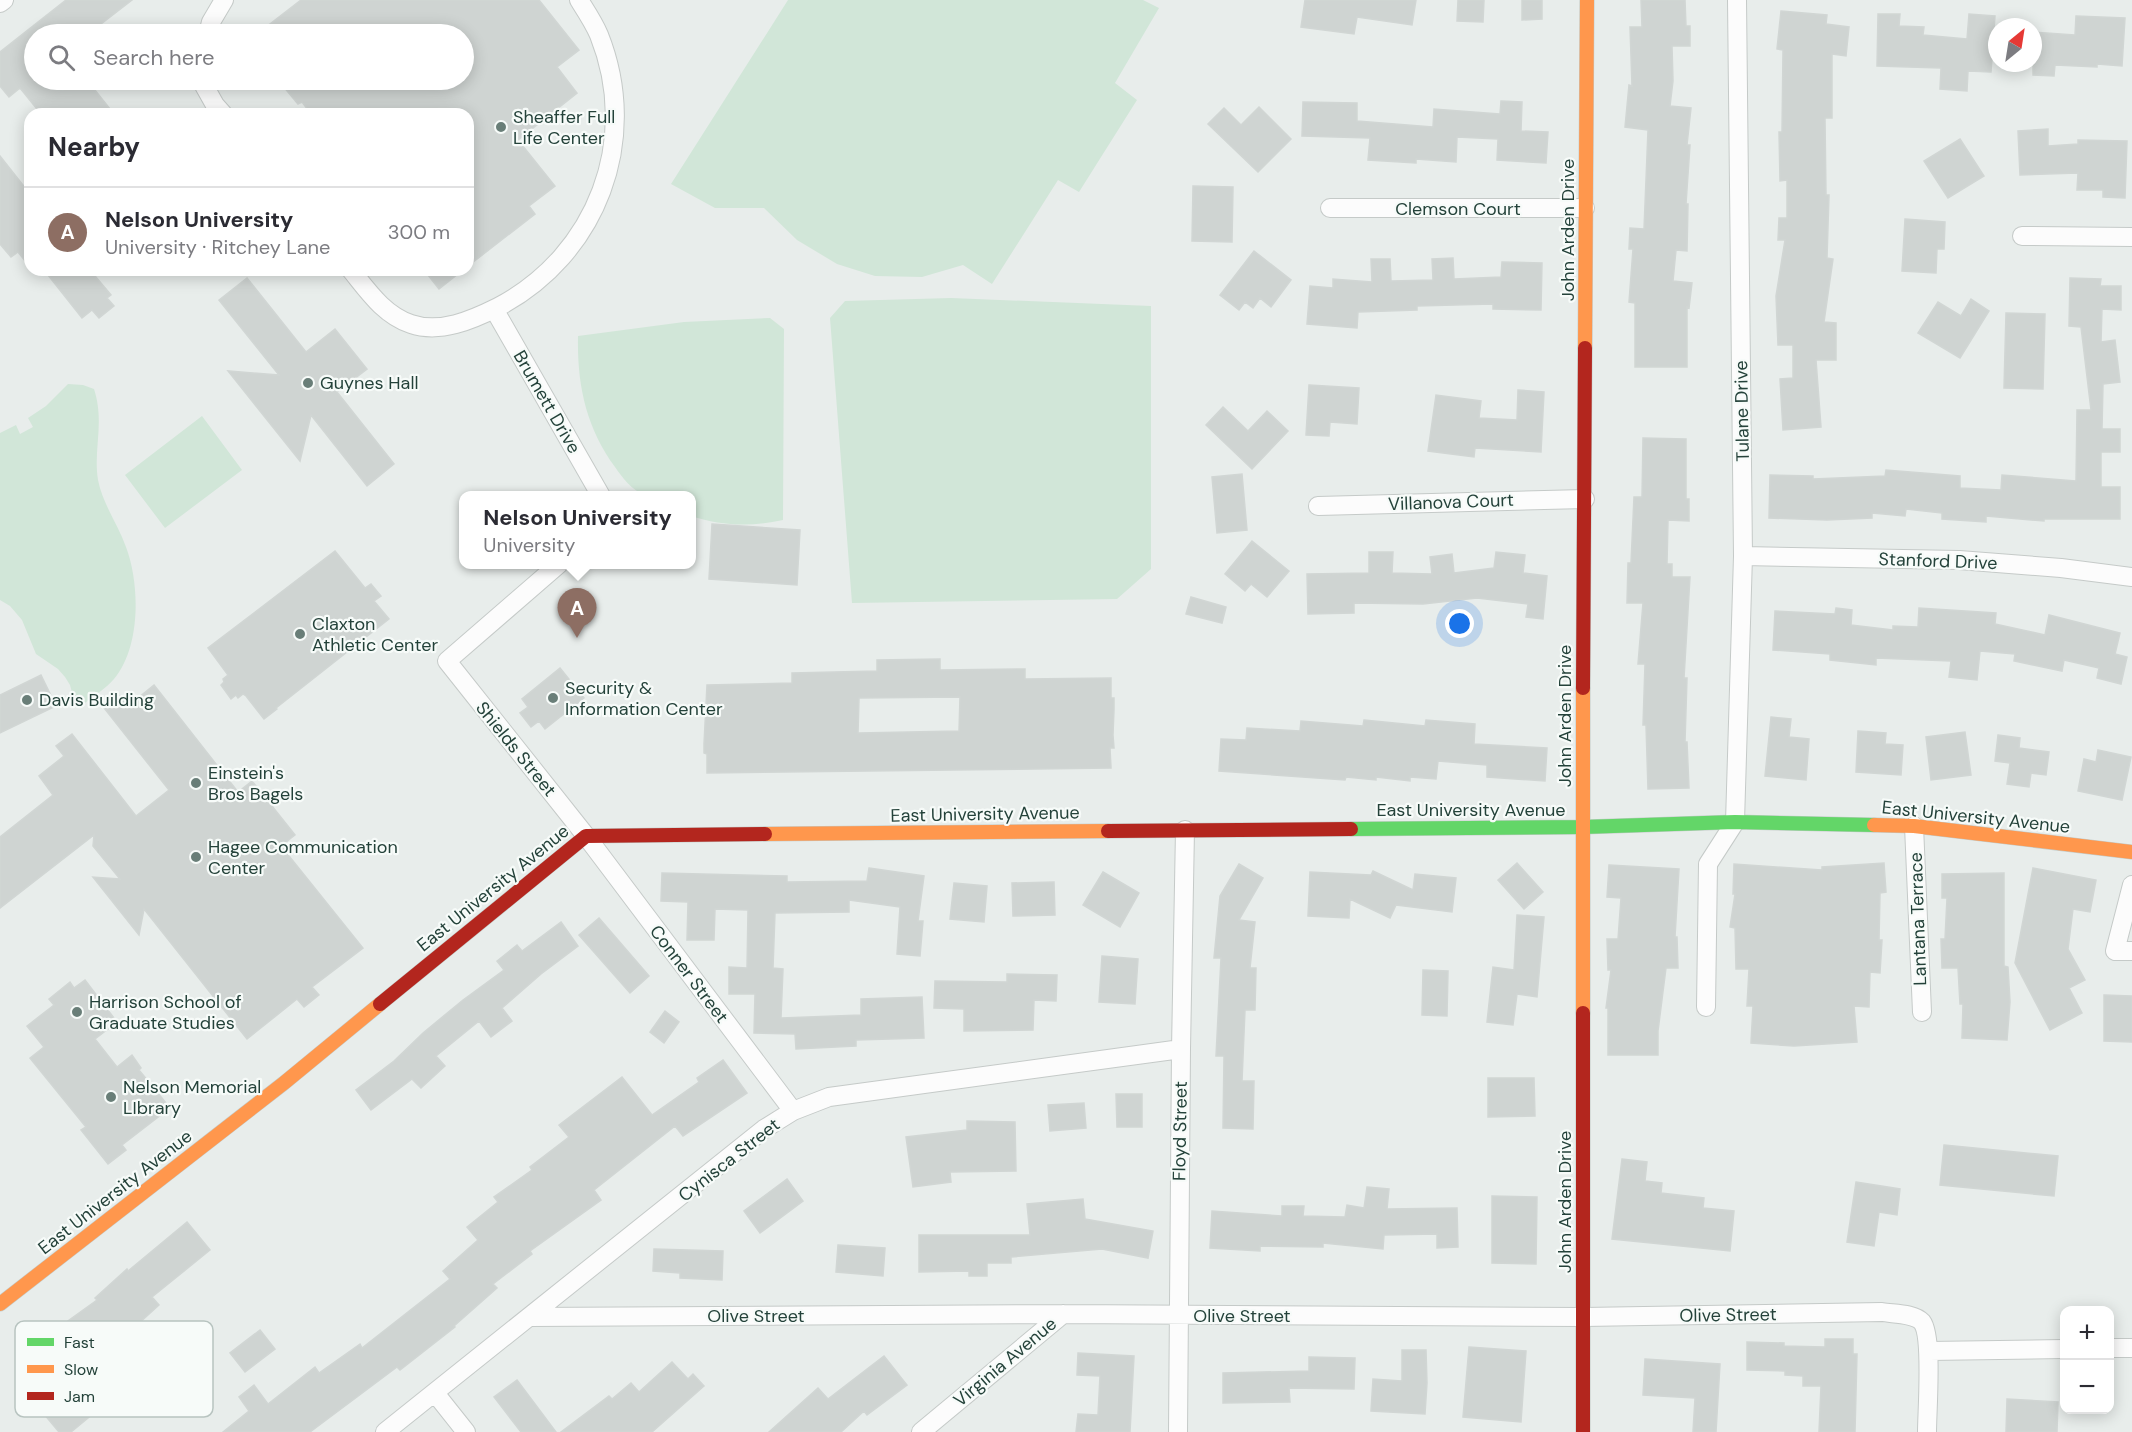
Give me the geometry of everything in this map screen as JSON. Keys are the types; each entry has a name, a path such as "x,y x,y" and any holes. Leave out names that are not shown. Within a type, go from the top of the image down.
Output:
{"street":[{"path":"0,3 4,0"},
{"path":"210,24 224,0"},
{"path":"356,276 392,315 411,324 432,329 454,324 509,301 542,277 564,256 588,222 604,184 614,145 615,112 610,71 599,34 579,0"},
{"name":"John Arden Drive","path":"1583,1432 1587,0"},
{"name":"Tulane Drive","path":"1735,822 1743,556 1737,0"},
{"path":"207,90 218,108"},
{"name":"Clemson Court","path":"1330,208 1585,208"},
{"path":"2022,236 2132,237"},
{"name":"Brumett Drive","path":"494,309 599,491"},
{"name":"Villanova Court","path":"1318,506 1585,499"},
{"name":"Stanford Drive","path":"1743,556 1959,560 2061,568 2132,577"},
{"name":"Shields Street","path":"553,569 447,661 586,836"},
{"path":"1706,1007 1708,864 1735,822"},
{"name":"East University Avenue","path":"0,1304 268,1095 586,836 1583,827 1735,822 1914,826 2132,852"},
{"name":"Lantana Terrace","path":"1914,826 1922,1012"},
{"name":"Floyd Street","path":"1178,1432 1185,830"},
{"name":"Conner Street","path":"586,836 793,1111"},
{"path":"2132,885 2115,951 2132,951"},
{"name":"Cynisca Street","path":"385,1432 764,1129 793,1111 829,1097 1181,1049"},
{"name":"Olive Street","path":"529,1317 1062,1314 1584,1317 1882,1312 1915,1317 1922,1322 1929,1351"},
{"name":"Virginia Avenue","path":"921,1432 1062,1314"},
{"path":"2114,1348 2132,1348"},
{"path":"1927,1432 1929,1351 2060,1349"},
{"path":"435,1393 466,1432"}],"green space":[{"path":"788,0 1143,0 1159,8 1115,83 1137,100 1079,192 1058,180 992,284 963,265 922,277 875,276 837,264 797,240 764,208 715,208 671,184"},
{"path":"951,298 1151,306 1151,569 1117,599 852,603 830,318 845,301"},
{"path":"770,318 784,329 783,520 759,524 725,524 696,517 696,491 637,491 621,475 597,437 585,405 579,372 578,336 684,322"},
{"path":"68,384 83,385 94,389 99,413 98,480 103,498 119,530 131,562 135,597 133,633 123,666 110,683 82,705 75,704 70,685 58,669 36,654 22,620 10,606 0,600 0,433 16,425 20,434 33,427 28,418 46,406"},
{"path":"202,416 242,470 165,528 125,475"}],"building":[{"path":"66,0 132,0 101,24 36,24"},
{"name":"Sheaffer Full Life Center","path":"301,0 539,0 579,50 557,67 577,93 518,140 555,186 529,206 535,214 474,261 474,108 306,108 302,102 298,104 286,90 474,90 474,24 270,24"},
{"path":"1305,0 1416,0 1412,25 1357,17 1354,34 1301,27"},
{"path":"1458,0 1484,0 1483,22 1457,21"},
{"path":"1522,0 1542,0 1542,19 1522,20"},
{"path":"1641,0 1685,0 1686,26 1690,26 1690,46 1672,46 1673,81 1670,106 1691,108 1687,145 1690,145 1686,204 1688,204 1687,251 1676,250 1673,281 1692,283 1689,308 1687,307 1687,367 1635,367 1635,303 1629,302 1633,249 1629,249 1630,228 1644,229 1648,130 1625,127 1629,85 1632,86 1630,27 1642,27"},
{"path":"1781,11 1827,15 1826,24 1849,27 1846,56 1832,54 1832,118 1825,118 1826,195 1829,195 1827,258 1833,259 1824,322 1836,323 1836,360 1816,360 1821,427 1783,430 1780,379 1793,378 1793,345 1778,345 1776,296 1785,240 1778,240 1779,218 1787,218 1787,180 1780,181 1779,132 1782,132 1783,50 1777,49"},
{"path":"1878,14 1900,14 1899,26 1924,27 1923,35 1967,39 1969,14 1995,16 1995,18 1988,18 1988,72 1968,71 1967,91 1940,89 1941,68 1877,66"},
{"path":"2076,16 2125,18 2122,66 2055,65 2054,76 2033,75 2033,72 2042,72 2042,33 2075,35"},
{"path":"24,33 24,90 95,90 109,108 36,108 20,88 9,97 0,86 0,52"},
{"path":"1501,101 1522,102 1521,131 1548,132 1546,163 1497,160 1498,139 1457,137 1456,162 1416,159 1416,163 1368,160 1370,138 1302,136 1303,102 1357,103 1357,121 1433,127 1434,109 1500,114"},
{"path":"1259,107 1291,139 1258,172 1208,124 1224,108 1241,125"},
{"path":"2048,129 2048,146 2078,144 2078,140 2127,141 2125,198 2103,197 2103,190 2077,190 2078,173 2020,175 2018,131"},
{"path":"1960,139 1984,176 1948,198 1924,161"},
{"path":"0,156 24,186 24,260 18,252 11,257 0,244"},
{"path":"1193,186 1233,187 1232,242 1192,241"},
{"path":"1905,219 1945,222 1944,249 1937,249 1936,273 1902,271"},
{"path":"1254,251 1291,280 1271,307 1260,298 1253,308 1245,302 1239,310 1220,295"},
{"path":"1453,258 1454,279 1501,277 1502,262 1542,263 1541,310 1493,309 1493,304 1417,306 1417,310 1358,312 1357,328 1307,324 1310,286 1333,288 1333,279 1372,282 1371,259 1390,259 1391,281 1433,280 1432,259"},
{"path":"49,276 95,276 111,295 107,298 114,306 99,318 92,310 82,318"},
{"path":"429,276 455,276 439,289"},
{"name":"Guynes Hall","path":"247,278 306,352 335,329 367,369 337,392 394,464 367,486 311,415 300,461 228,371 279,375 219,300"},
{"path":"2070,278 2101,279 2100,286 2121,286 2121,310 2102,309 2101,342 2115,340 2120,382 2103,384 2102,429 2120,429 2120,452 2101,452 2101,487 2120,487 2120,519 2044,519 2044,521 1986,516 1986,522 1942,519 1942,513 1906,509 1905,516 1872,513 1872,518 1827,520 1769,518 1770,475 1813,476 1813,479 1885,476 1886,470 1960,476 1960,488 2001,490 2002,475 2076,481 2077,410 2091,410 2081,327 2069,326"},
{"path":"1971,299 1989,311 1960,358 1918,333 1938,302 1961,316"},
{"path":"2006,313 2045,314 2043,389 2004,388"},
{"path":"1309,385 1359,388 1357,424 1330,422 1329,436 1306,435"},
{"path":"1518,390 1544,392 1541,452 1475,448 1474,457 1428,451 1436,395 1481,401 1479,418 1517,420"},
{"path":"1223,407 1248,431 1267,411 1288,431 1252,469 1206,425"},
{"path":"1643,438 1686,439 1686,499 1689,499 1689,521 1668,520 1667,564 1672,564 1672,577 1690,577 1684,678 1687,678 1685,742 1687,742 1689,788 1648,789 1646,725 1643,725 1645,664 1638,664 1643,603 1627,603 1634,497 1642,497"},
{"path":"1242,474 1247,530 1217,533 1212,477"},
{"path":"712,524 800,530 797,585 709,579"},
{"path":"1252,541 1289,571 1267,597 1251,584 1245,591 1225,574"},
{"name":"Claxton Athletic Center","path":"335,551 365,588 371,584 381,596 374,601 389,619 264,719 243,694 231,699 221,685 224,682 223,679 228,675 208,648"},
{"path":"1369,552 1393,552 1392,573 1432,574 1430,557 1452,554 1454,573 1494,568 1496,552 1525,555 1523,573 1547,576 1543,619 1526,617 1528,604 1477,598 1423,604 1354,603 1354,613 1308,614 1307,574 1369,573"},
{"path":"1191,597 1226,607 1222,623 1186,614"},
{"path":"1836,608 1852,610 1851,625 1893,630 1893,626 1918,627 1919,608 1996,613 1995,624 2045,635 2049,615 2120,633 2115,654 2127,657 2121,684 2097,678 2099,668 2064,660 2062,671 2014,661 2015,654 1980,651 1977,680 1949,677 1951,661 1876,658 1876,665 1830,660 1830,654 1773,650 1775,611 1835,614"},
{"path":"940,659 940,670 1025,669 1025,679 1111,678 1111,698 1114,698 1114,748 1110,748 1111,768 707,773 707,754 704,753 704,744 707,685 792,683 792,673 877,671 877,660","holes":["960,697 959,731 858,733 859,698"]},
{"name":"Security & Information Center","path":"560,668 584,698 545,729 539,721 531,727 520,713 528,707 522,699"},
{"name":"Davis Building","path":"41,675 56,706 0,733 0,695"},
{"name":"Hagee Communication Center","path":"154,685 238,792 252,781 295,835 281,846 363,948 312,987 319,995 304,1007 297,999 247,1039 144,909 139,935 93,877 120,879 93,846 94,835 0,908 0,837 53,795 39,776 64,756 56,746 72,734 136,816 169,790 104,708 120,696 128,706"},
{"path":"1771,717 1791,719 1789,737 1809,739 1806,780 1765,776"},
{"path":"1364,720 1425,726 1426,720 1475,724 1474,744 1547,748 1545,781 1487,777 1487,765 1438,761 1436,779 1410,777 1410,781 1376,777 1376,780 1346,777 1345,780 1219,771 1221,739 1246,740 1247,728 1300,731 1301,721 1363,726"},
{"path":"1858,731 1886,733 1885,744 1903,745 1901,775 1856,772"},
{"path":"1965,732 1971,775 1931,780 1926,737"},
{"path":"1998,735 2020,738 2019,748 2049,752 2046,775 2031,773 2029,787 2007,784 2010,763 1995,761"},
{"path":"2098,750 2131,757 2122,800 2078,791 2084,759 2096,762"},
{"path":"1517,863 1543,892 1524,909 1498,880"},
{"path":"1884,863 1886,892 1880,893 1879,940 1882,940 1880,973 1870,972 1869,1007 1854,1006 1857,1042 1794,1046 1751,1043 1753,1006 1747,1006 1749,969 1736,969 1735,928 1730,927 1735,894 1733,894 1734,864 1822,870 1822,867"},
{"path":"1239,864 1263,878 1239,920 1255,922 1250,968 1256,968 1255,1010 1245,1010 1242,1081 1254,1081 1253,1129 1223,1128 1224,1056 1216,1056 1221,958 1214,958 1220,896"},
{"path":"1609,865 1679,869 1675,937 1677,937 1678,968 1666,968 1658,1031 1658,1055 1608,1055 1608,1008 1606,1008 1611,970 1608,970 1607,939 1618,939 1621,898 1607,897"},
{"path":"869,868 924,876 918,921 923,921 920,956 897,954 900,907 849,900 849,912 775,913 773,968 783,969 781,1018 861,1015 861,999 922,997 924,1038 856,1040 856,1046 796,1049 795,1034 754,1033 755,994 729,994 729,967 747,968 748,910 715,909 714,940 687,940 688,902 661,901 662,873 787,876 787,882 867,881"},
{"path":"2033,868 2096,880 2090,912 2073,909 2068,949 2085,980 2069,988 2082,1013 2050,1030 2015,963"},
{"path":"1373,871 1413,890 1415,874 1456,878 1452,912 1396,905 1390,918 1350,899 1349,918 1308,916 1310,872 1371,875"},
{"path":"1103,872 1139,893 1120,927 1083,905"},
{"path":"2004,873 2004,966 2008,967 2010,1002 2007,1040 1962,1038 1963,1004 1960,1004 1958,968 1942,968 1941,939 1945,939 1947,898 1942,898 1942,874"},
{"path":"1054,882 1055,915 1013,916 1012,883"},
{"path":"954,883 987,886 984,922 950,919"},
{"path":"1517,915 1544,917 1537,997 1517,994 1513,1025 1487,1022 1493,967 1514,970"},
{"path":"599,918 649,976 630,993 579,935"},
{"path":"561,922 578,946 502,1008 512,1021 491,1037 479,1021 436,1056 445,1066 421,1088 412,1079 371,1110 356,1090 394,1061 463,1000 504,970 497,961 517,945 522,951"},
{"path":"1102,956 1138,959 1135,1004 1099,1002"},
{"path":"1423,970 1448,971 1447,1016 1422,1015"},
{"path":"1007,974 1057,975 1056,1001 1034,1000 1033,1030 964,1031 964,1009 934,1008 935,981 1007,982"},
{"name":"Nelson Memorial LIbrary","path":"85,980 117,1022 95,1039 117,1067 132,1055 141,1068 139,1070 170,1108 122,1145 126,1150 108,1164 81,1130 86,1127 30,1058 44,1047 27,1026 54,1005 49,999 70,982 74,988"},
{"path":"2104,995 2132,996 2132,1042 2104,1041"},
{"path":"665,1011 679,1022 664,1043 650,1032"},
{"path":"723,1060 747,1093 683,1136 675,1126 594,1190 601,1200 530,1251 532,1254 493,1284 497,1288 455,1327 400,1370 397,1367 310,1432 223,1432 249,1411 239,1397 254,1385 268,1404 315,1367 319,1373 360,1344 362,1348 450,1279 443,1271 478,1240 467,1227 498,1202 494,1197 532,1170 530,1167 569,1137 559,1125 622,1077 652,1115 699,1082 697,1078"},
{"path":"1488,1078 1534,1078 1535,1116 1488,1117"},
{"path":"1116,1094 1142,1094 1142,1127 1117,1127"},
{"path":"1084,1103 1086,1128 1050,1131 1048,1105"},
{"path":"967,1121 1015,1122 1016,1171 950,1172 951,1182 913,1187 906,1137 967,1130"},
{"path":"1944,1145 2058,1156 2054,1196 1940,1185"},
{"path":"1622,1159 1647,1162 1645,1181 1662,1183 1661,1193 1704,1198 1703,1208 1734,1211 1730,1251 1612,1239"},
{"path":"787,1179 803,1201 760,1233 744,1211"},
{"path":"1856,1182 1900,1189 1897,1215 1879,1212 1874,1246 1847,1242"},
{"path":"1367,1187 1389,1189 1387,1209 1457,1208 1458,1247 1437,1248 1437,1234 1384,1235 1383,1249 1323,1243 1323,1247 1260,1246 1260,1251 1210,1248 1212,1211 1282,1216 1282,1206 1304,1206 1303,1216 1345,1217 1347,1205 1364,1208"},
{"path":"1492,1196 1537,1197 1536,1264 1492,1263"},
{"path":"1083,1199 1085,1219 1153,1231 1148,1258 1102,1249 1011,1257 1011,1263 987,1263 987,1276 969,1276 969,1271 919,1272 919,1235 1030,1235 1027,1204"},
{"path":"187,1222 210,1250 152,1297 159,1305 141,1321 68,1321 97,1300 95,1298 127,1269 128,1271"},
{"path":"838,1245 885,1248 883,1276 836,1272"},
{"path":"654,1249 723,1251 722,1280 680,1278 680,1273 653,1271"},
{"path":"260,1330 275,1349 245,1372 230,1353"},
{"path":"1825,1339 1853,1339 1853,1354 1857,1354 1855,1432 1819,1432 1821,1386 1803,1386 1803,1376 1785,1375 1785,1371 1747,1370 1747,1342 1825,1347"},
{"path":"1469,1347 1526,1351 1521,1422 1463,1417"},
{"path":"1402,1350 1426,1350 1425,1414 1371,1411 1373,1379 1402,1381"},
{"path":"1078,1353 1134,1356 1130,1432 1076,1432 1078,1414 1098,1415 1100,1376 1077,1375"},
{"path":"884,1356 907,1385 867,1415 864,1411 841,1432 769,1432 818,1388 828,1399"},
{"path":"1309,1357 1355,1358 1354,1389 1289,1388 1290,1402 1223,1403 1223,1373 1309,1371"},
{"path":"1645,1359 1720,1364 1716,1432 1693,1432 1695,1398 1643,1395"},
{"path":"672,1362 688,1379 693,1374 704,1386 652,1432 561,1432 609,1396 612,1399 631,1383 639,1392"},
{"path":"517,1380 556,1432 521,1432 494,1397"},
{"path":"2007,1399 2058,1402 2057,1432 2006,1432"},
{"path":"46,1417 89,1417 71,1432 59,1432"}],"traffic: fast":[{"path":"1351,829 1583,827 1735,822 1874,825"}],"traffic: slow":[{"path":"1585,348 1587,0"},
{"path":"1583,688 1583,1013"},
{"path":"1874,825 1914,826 2132,852"},
{"path":"765,834 1108,831"},
{"path":"0,1304 284,1083 380,1004"}],"traffic: jam":[{"path":"1583,688 1585,348"},
{"path":"1108,831 1351,829"},
{"path":"380,1004 586,836 765,834"},
{"path":"1583,1013 1583,1432"}],"place":[{"name":"Sheaffer Full Life Center","path":"501,127"},
{"name":"Guynes Hall","path":"308,383"},
{"name":"Claxton Athletic Center","path":"300,634"},
{"name":"Nelson University","path":"577,638"},
{"name":"Security & Information Center","path":"553,698"},
{"name":"Davis Building","path":"27,700"},
{"name":"Einstein's Bros Bagels","path":"196,783"},
{"name":"Hagee Communication Center","path":"196,857"},
{"name":"Harrison School of Graduate Studies","path":"77,1012"},
{"name":"Nelson Memorial LIbrary","path":"111,1097"}]}
